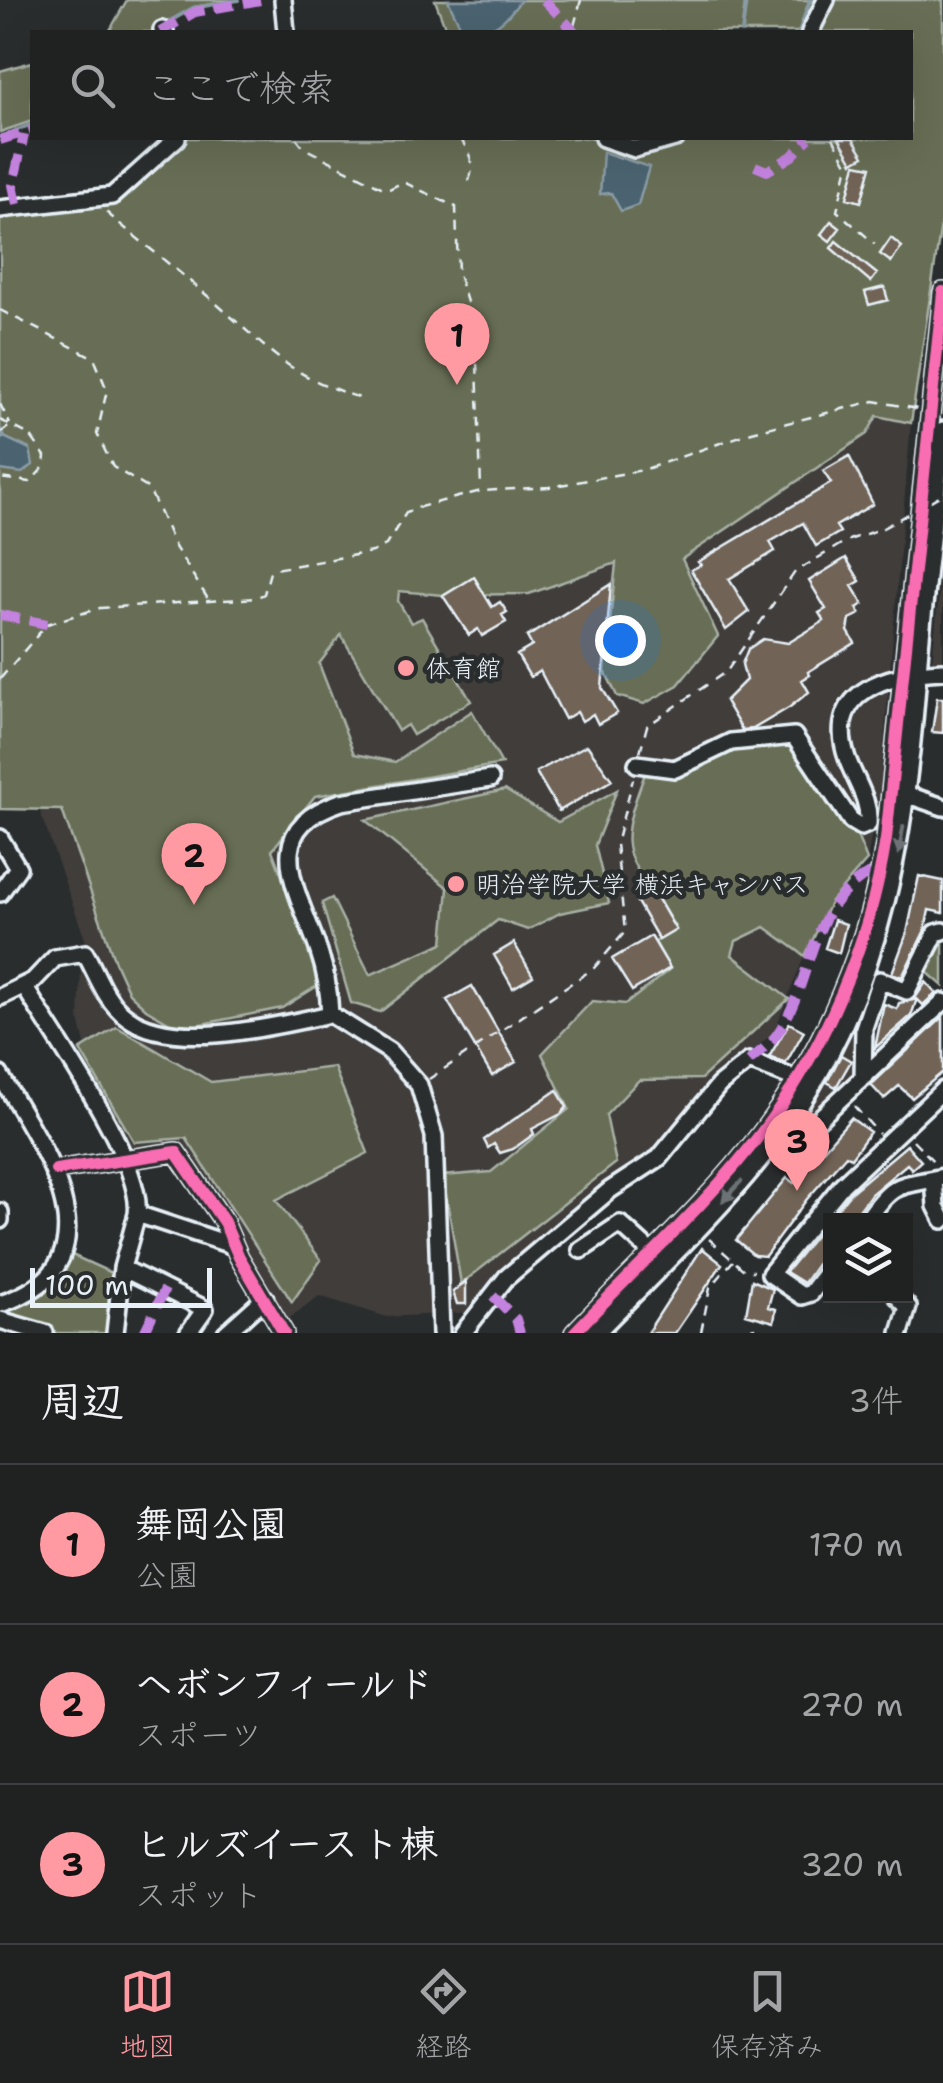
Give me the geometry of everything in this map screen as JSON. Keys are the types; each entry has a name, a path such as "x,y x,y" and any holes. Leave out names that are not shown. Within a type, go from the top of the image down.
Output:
{"street":[{"path":"284,0 286,30"},
{"path":"811,30 826,0"},
{"path":"0,209 94,201 129,186 175,140"},
{"path":"610,140 644,150 670,140"},
{"path":"596,1333 697,1228 826,1059 874,953 889,900 908,795 911,672 943,292"},
{"path":"577,1332 778,1123 836,1002 874,901 911,672 943,430"},
{"path":"637,764 675,769 731,742 794,736 851,821 861,827 868,824 869,806 845,753 843,724 855,698 876,682 911,672 943,671"},
{"path":"330,1014 320,952 288,864 296,831 318,810 341,802 490,779"},
{"path":"908,795 943,806"},
{"path":"0,838 18,868 0,893"},
{"path":"863,1076 864,1028 880,980 908,990 936,934 943,931"},
{"path":"0,998 24,986 54,958 86,953 111,1001 147,1030 177,1037 330,1014 389,1051 419,1085 434,1136 441,1333"},
{"path":"24,986 126,1157 138,1203 122,1268 115,1333"},
{"path":"778,1123 802,1134 943,1002"},
{"path":"463,1333 506,1278 610,1190 658,1158 719,1085 749,1061 796,1079"},
{"path":"0,1304 29,1291 56,1262 68,1211 56,1170 2,1084"},
{"path":"823,1277 811,1292 802,1296 770,1274 842,1184 943,1090"},
{"path":"56,1170 176,1152 224,1222 284,1333"},
{"path":"873,1213 893,1188 906,1181 940,1176 936,1206 943,1220"},
{"path":"0,1212 0,1220"},
{"path":"137,1214 234,1246"},
{"path":"581,1250 620,1224 651,1252"},
{"path":"122,1268 205,1309 229,1328 265,1298"},
{"path":"900,1333 908,1307 904,1303"},
{"path":"188,1333 205,1309"},
{"path":"0,1320 44,1333"}],"path":[{"path":"574,26 581,0"},
{"path":"298,140 304,148 387,190 403,182 456,206 458,274 476,330 481,491"},
{"path":"461,140 472,156 473,174 466,188"},
{"path":"834,140 848,165 837,210 875,244"},
{"path":"94,201 216,302 281,364 311,382 360,398"},
{"path":"0,310 94,358 107,390 97,434 113,466 149,489 175,547 209,601"},
{"path":"0,679 47,624 100,608 264,594 270,572 275,569 372,552 386,545 406,514 481,491 549,488 643,470 752,432 874,400 930,412"},
{"path":"0,404 11,426"},
{"path":"0,420 30,435 41,447 44,467 30,482 0,478"},
{"path":"0,433 11,426"},
{"path":"419,1085 594,968 625,932 616,844 647,726 728,672 795,572 846,541 884,528 943,494"},
{"path":"846,1096 887,1142"},
{"path":"902,1128 940,1176"},
{"path":"697,1228 745,1271 770,1274"},
{"path":"719,1333 701,1332 710,1288 733,1260"},
{"path":"733,1333 755,1328 755,1333"}],"shaded area":[{"name":"明治学院大学 横浜キャンパス","path":"865,413 911,423 880,789 867,860 831,901 813,934 774,1032 715,1083 657,1152 477,1312 387,1317 319,1296 286,1321 245,1256 228,1213 182,1142 126,1148 78,1069 86,1049 79,1019 81,967 92,959 34,795 41,711"},
{"path":"943,549 943,665 937,666 932,663"},
{"path":"852,1030 855,1068 849,1083 803,1126 798,1123"}],"green space":[{"path":"127,0 237,0 194,7 155,30 110,30"},
{"path":"435,0 943,0 943,211 911,423 877,416 867,434 682,559 718,636 678,685 644,704 617,696 605,671 616,563 529,594 399,591 398,601 411,623 422,618 471,701 413,735 407,725 398,731 341,635 319,664 354,754 395,762 472,711 502,764 315,796 272,850 314,960 317,986 282,1008 192,1026 170,1023 129,993 62,810 0,809 0,209 94,201 179,140 913,140 913,30 446,30"},
{"path":"30,63 30,122 0,132 0,71"},
{"path":"794,736 851,821 867,860 831,901 805,956 765,927 736,941 732,955 789,999 701,1079 639,1080 606,1115 616,1163 461,1284 443,1176 491,1172 569,1109 542,1054 592,1001 626,1004 670,969 655,942 676,929 636,867 628,839 636,798 648,766 675,769 731,742"},
{"path":"505,790 558,822 617,790 595,845 609,903 560,913 528,930 498,920 380,1012 351,1003 322,903 332,898 370,975 443,943 448,888 365,820"},
{"path":"943,935 943,986 927,972 932,951"},
{"path":"117,1027 211,1082 334,1067 368,1153 276,1200 321,1260 292,1302 186,1138 134,1142 80,1050"},
{"path":"72,1255 114,1274 110,1333 56,1333 1,1315 48,1290"}],"water":[{"path":"448,0 521,0 497,25 484,30 462,30"},
{"path":"603,152 649,167 638,205 621,211 611,193 600,194"},
{"path":"4,437 30,449 33,465 22,473 0,470 0,440"}],"building":[{"path":"840,140 854,140 864,156 853,162"},
{"path":"856,164 871,167 861,202 847,198"},
{"path":"831,221 840,228 830,241 821,234"},
{"path":"891,238 902,247 891,262 880,254"},
{"path":"836,241 877,274 871,282 831,248"},
{"path":"884,287 888,300 869,305 865,292"},
{"path":"849,456 873,504 836,526 840,532 816,546 803,523 770,542 775,551 729,579 749,612 726,630 691,570 701,565 698,562 831,483 823,471"},
{"path":"846,558 860,581 852,586 863,604 857,608 860,614 850,619 848,631 855,643 808,672 810,675 802,680 809,692 790,707 753,729 742,730 725,701 746,680 742,664 748,649 763,639 788,643 824,621 819,613 826,609 809,581"},
{"path":"474,577 492,607 500,602 507,612 502,615 506,622 482,636 478,629 469,635 443,596"},
{"path":"611,584 602,688 617,713 598,724 593,714 582,721 577,712 565,719 540,671 530,677 517,655 532,646 527,637"},
{"path":"937,698 943,698 943,733 932,732"},
{"path":"587,745 612,780 559,811 536,772"},
{"path":"919,876 943,881 943,913 929,910 925,930 902,977 892,973 907,933"},
{"path":"654,892 676,930 659,940 637,902"},
{"path":"834,920 846,924 839,953 825,948"},
{"path":"651,936 670,968 632,991 612,959"},
{"path":"514,943 533,976 513,988 494,955"},
{"path":"926,982 936,993 923,1005 917,999 911,1016 875,1048 884,1004 897,1009 899,1003 914,1000"},
{"path":"472,986 516,1062 492,1076 447,1000"},
{"path":"943,1017 943,1072 912,1098 899,1086 884,1099 871,1085"},
{"path":"789,1023 804,1031 786,1063 769,1057"},
{"path":"841,1055 851,1061 836,1087 827,1082"},
{"path":"557,1090 567,1107 561,1114 532,1129 534,1134 513,1149 500,1153 494,1144 488,1148 484,1140"},
{"path":"851,1118 870,1132 851,1158 846,1155 807,1199 765,1256 754,1255 736,1240 787,1178 794,1183"},
{"path":"907,1145 921,1161 912,1169 907,1164 871,1194 857,1213 834,1213 850,1193"},
{"path":"823,1226 823,1256 804,1283 786,1272"},
{"path":"702,1248 722,1264 675,1333 647,1333"},
{"path":"752,1280 773,1289 768,1307 776,1309 774,1322 746,1314"},
{"path":"466,1281 466,1304 457,1304 453,1292"}],"waterway":[{"path":"163,25 193,8 238,0"},
{"path":"742,30 746,0"},
{"path":"800,30 810,0"},
{"path":"0,137 30,125"},
{"path":"0,429 4,437"}],"marked path":[{"path":"164,30 195,12 260,0"},
{"path":"544,0 573,30"},
{"path":"0,140 30,131"},
{"path":"17,204 13,185 24,135"},
{"path":"755,166 767,171 792,156 807,140"},
{"path":"0,615 47,624"},
{"path":"749,1061 774,1038 790,1011 815,942 838,900 856,882 881,867"},
{"path":"144,1333 165,1289"},
{"path":"493,1296 516,1319 520,1333"}],"cycle path":[{"path":"574,1333 695,1210 762,1132 806,1066 856,955 869,917 886,839 943,292"},
{"path":"56,1170 176,1152 224,1222 239,1257 284,1333"}],"place":[{"name":"舞岡公園","path":"457,385"},
{"name":"体育館","path":"406,668"},
{"name":"明治学院大学 横浜キャンパス","path":"456,884"},
{"name":"ヘボンフィールド","path":"194,905"},
{"name":"ヒルズイースト棟","path":"797,1191"}]}
